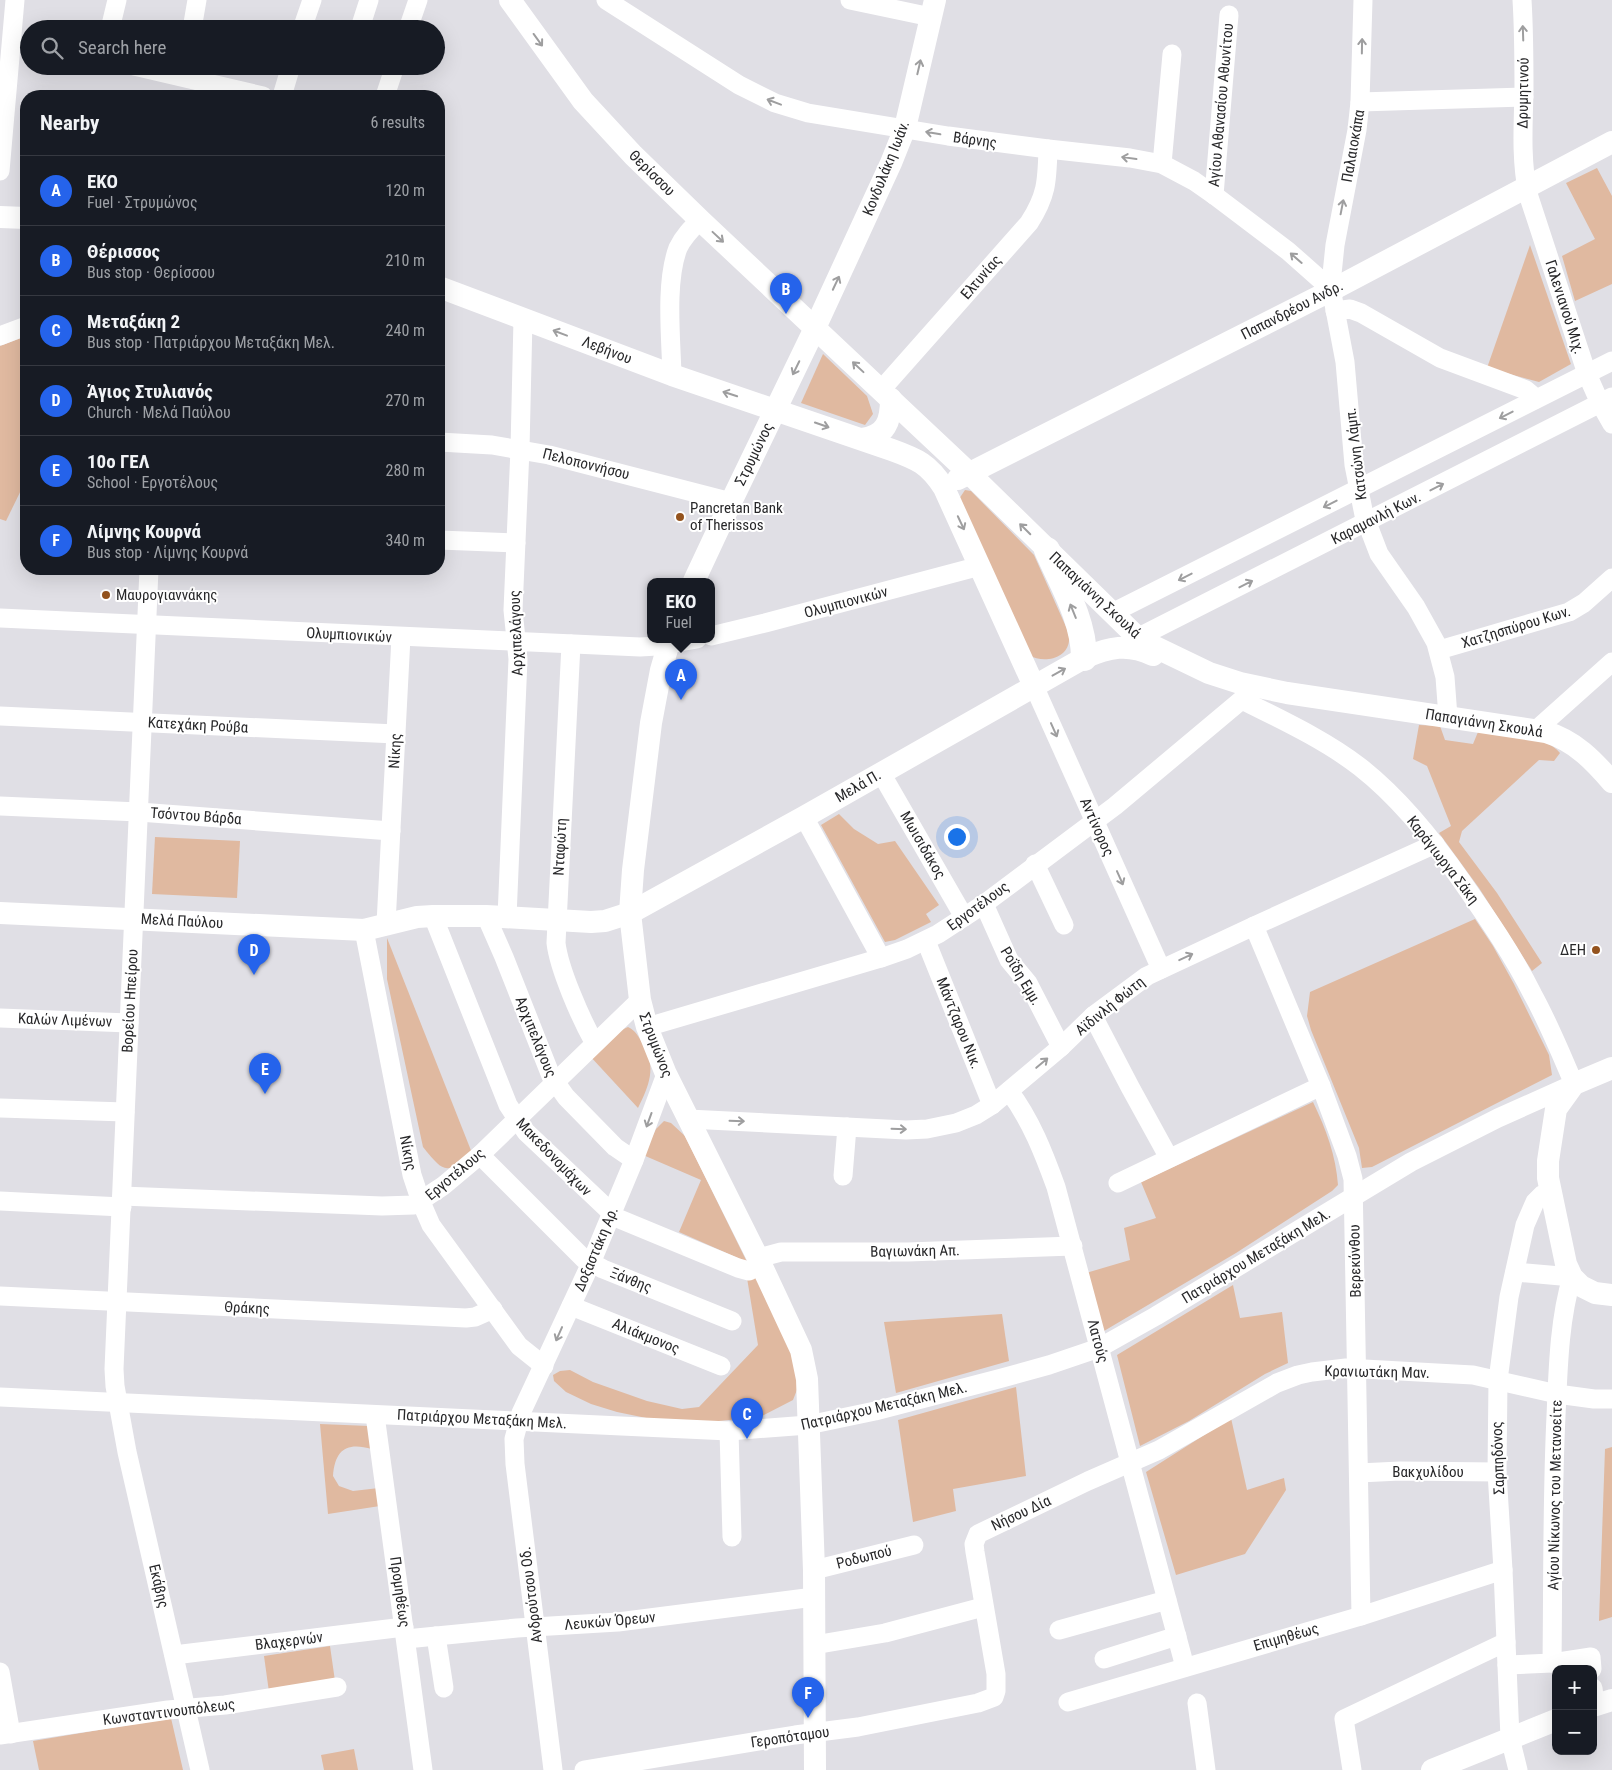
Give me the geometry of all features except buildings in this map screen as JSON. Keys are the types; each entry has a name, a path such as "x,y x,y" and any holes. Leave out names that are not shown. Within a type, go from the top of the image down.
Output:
{"main road":[{"path":"1047,550 1079,625 1084,645 1084,658"}],"street":[{"path":"112,20 117,0"},
{"path":"194,20 197,0"},
{"path":"305,20 312,0"},
{"path":"363,20 369,0"},
{"path":"411,20 418,0"},
{"name":"Θερίσσου","path":"510,0 583,101 633,155 815,328"},
{"path":"850,0 933,8"},
{"name":"Παλαιοκάπα","path":"1334,301 1332,274 1335,245 1357,130 1360,102 1363,0"},
{"name":"Δρυμητινού","path":"1522,0 1524,47 1522,126 1527,186"},
{"path":"0,3 14,8 0,171"},
{"name":"Βάρνης","path":"616,3 758,96 795,110 1048,149 1120,156 1162,164 1194,181 1288,252 1334,301"},
{"name":"Κονδυλάκη Ιωάν.","path":"776,409 891,163 905,128 933,8"},
{"name":"Αγίου Αθανασίου Αθωνίτου","path":"1214,195 1229,16"},
{"path":"1162,164 1172,54"},
{"path":"166,75 233,90"},
{"path":"284,90 288,75"},
{"path":"387,90 392,75"},
{"path":"1360,102 1524,96"},
{"name":"Παπανδρέου Ανδρ.","path":"944,488 969,473 1334,301 1527,186 1612,142"},
{"name":"Ελτυνίας","path":"886,394 1029,223 1040,206 1046,188 1048,149"},
{"name":"Γαλενιανού Μιχ.","path":"1527,186 1531,206 1587,374 1606,400 1612,424"},
{"path":"0,217 20,218"},
{"path":"672,375 670,316 672,276 678,248 687,233 700,220"},
{"name":"Λεβήνου","path":"445,289 672,375 776,409 918,460 932,470 944,488 1034,686"},
{"path":"1334,301 1361,313 1440,358 1526,390 1532,395 1534,400"},
{"name":"Κατσώνη Λάμπ.","path":"1334,301 1348,379 1354,466 1366,524 1383,562 1423,618 1439,650 1445,677 1448,717"},
{"name":"Αρχιπελάγους","path":"523,319 513,610 518,659 497,916 504,957 554,1082 566,1097 615,1147 634,1160"},
{"path":"0,336 20,328"},
{"name":"Παπαγιάννη Σκουλά","path":"815,328 969,473 1112,613 1155,647 1250,693 1287,693 1536,730 1562,738 1579,748 1593,760 1612,782"},
{"path":"1112,613 1612,361"},
{"path":"862,439 877,435 887,425 891,414 886,394"},
{"name":"Καραμανλή Κων.","path":"1140,637 1366,524 1606,400"},
{"name":"Στρυμώνος","path":"695,578 776,409"},
{"name":"Πελοποννήσου","path":"445,442 492,445 559,457 730,502"},
{"path":"445,540 516,543"},
{"name":"Ολυμπιονικών","path":"715,635 765,624 980,566"},
{"name":"Βορείου Ηπείρου","path":"118,1403 114,1369 149,575"},
{"name":"Χατζησπύρου Κων.","path":"1439,650 1569,612 1584,603 1612,578"},
{"name":"Ολυμπιονικών","path":"0,618 640,647 659,643"},
{"name":"Νίκης","path":"386,924 401,637"},
{"name":"Στρυμώνος","path":"669,643 656,696 637,823 630,913 640,1000 647,1027 666,1074 759,1262 803,1357 807,1379 814,1570 816,1770"},
{"name":"Νταφώτη","path":"571,644 557,920 558,955 582,1017 594,1042"},
{"name":"Μελά Π.","path":"630,913 804,817 1084,658 1108,649 1131,647 1175,664 1198,668"},
{"path":"1536,730 1612,662"},
{"name":"Αντίνορος","path":"1034,686 1161,969"},
{"name":"Εργοτέλους","path":"647,1027 881,958 926,941 950,928 1095,821 1250,693"},
{"name":"Καράγιωργα Σάκη","path":"1250,693 1287,722 1357,765 1410,816 1435,844 1482,910 1520,969 1543,1013 1574,1084"},
{"name":"Κατεχάκη Ρούβα","path":"0,716 396,734"},
{"name":"Μωισιδάκος","path":"881,773 964,917"},
{"name":"Τσόντου Βάρδα","path":"0,806 138,812 391,831"},
{"path":"804,817 881,958"},
{"name":"Αϊδινλή Φώτη","path":"688,1119 906,1130 927,1129 956,1123 976,1115 992,1105 1061,1047 1093,1016 1147,976 1435,844"},
{"path":"1036,864 1064,925"},
{"name":"Ροΐδη Εμμ.","path":"984,904 1009,960 1028,983 1061,1047"},
{"name":"Μελά Παύλου","path":"0,913 364,930 417,917 497,916 591,922 605,921 630,913"},
{"name":"Μακεδονομάχων","path":"433,916 501,1089 516,1120 526,1132 592,1197 623,1221 738,1268 749,1271 759,1262"},
{"name":"Βερεκύνθου","path":"1254,926 1320,1086 1350,1166 1354,1197 1361,1616"},
{"name":"Νίκης","path":"364,930 412,1175 421,1202 431,1225 519,1346 544,1366"},
{"name":"Μάντζαρου Νικ.","path":"926,941 992,1105"},
{"name":"Εργοτέλους","path":"0,1201 382,1206 408,1206 421,1202 444,1186 480,1155 594,1042 640,1000"},
{"path":"1093,1016 1169,1158"},
{"name":"Καλών Λιμένων","path":"0,1018 129,1023"},
{"path":"1612,1068 1574,1084 1556,1109 1548,1161 1551,1191 1562,1248 1572,1277 1587,1290 1612,1295"},
{"name":"Δοξαστάκη Αρ.","path":"518,1420 591,1263 634,1160 666,1074"},
{"name":"Πατριάρχου Μεταξάκη Μελ.","path":"0,1397 729,1431 808,1424 875,1411 1049,1365 1099,1348 1156,1316 1411,1162 1455,1139 1574,1084"},
{"path":"1118,1183 1320,1086"},
{"name":"Λατούς","path":"1009,1091 1027,1118 1048,1165 1073,1246 1186,1667"},
{"path":"0,1108 126,1112"},
{"path":"843,1176 847,1127"},
{"name":"Ξάνθης","path":"480,1155 579,1256 591,1263 732,1321"},
{"name":"Σαρπηδόνος","path":"1518,1770 1510,1738 1504,1570 1497,1472 1498,1380 1504,1330 1525,1225 1532,1206 1538,1198 1551,1191"},
{"name":"Βαγιωνάκη Απ.","path":"759,1262 781,1252 908,1252 1073,1246"},
{"path":"1515,1272 1572,1277"},
{"name":"Αγίου Νίκωνος του Μετανοείτε","path":"1552,1663 1557,1394 1565,1309 1572,1277"},
{"name":"Θράκης","path":"0,1296 466,1318 475,1317 493,1309"},
{"name":"Αλιάκμονος","path":"571,1306 721,1366"},
{"name":"Κρανιωτάκη Μαν.","path":"1131,1462 1175,1441 1242,1402 1288,1379 1324,1369 1473,1375 1557,1394 1594,1399 1612,1399"},
{"name":"Εκάβης","path":"118,1403 127,1452 200,1770"},
{"name":"Προμηθέως","path":"375,1414 423,1770"},
{"name":"Ανδρούτσου Οδ.","path":"518,1420 514,1448 553,1770"},
{"path":"729,1431 732,1537"},
{"name":"Νήσου Δία","path":"994,1697 996,1674 974,1544 978,1534 1131,1462"},
{"name":"Βακχυλίδου","path":"1359,1473 1400,1471 1497,1472"},
{"name":"Ροδωπού","path":"814,1570 914,1545"},
{"name":"Επιμηθέως","path":"1068,1702 1361,1616 1504,1570"},
{"name":"Λευκών Όρεων","path":"405,1633 436,1636 618,1622 814,1597"},
{"path":"1059,1630 1167,1600"},
{"path":"814,1645 885,1633 984,1607"},
{"name":"Βλαχερνών","path":"174,1655 405,1633"},
{"path":"436,1636 444,1688"},
{"path":"1104,1659 1177,1636"},
{"path":"1352,1770 1344,1719 1506,1642"},
{"path":"1508,1665 1552,1663 1591,1657 1592,1665"},
{"path":"0,1672 5,1735"},
{"name":"Κωνσταντινουπόλεως","path":"5,1735 185,1708 225,1705 337,1687"},
{"name":"Γεροπόταμου","path":"584,1770 858,1727 978,1703 994,1697"},
{"path":"1196,1703 1206,1770"},
{"path":"1432,1770 1552,1722"}],"shaded area":[{"path":"1597,168 1612,196 1612,284 1575,301 1562,256 1595,239 1566,183"},
{"path":"1530,245 1571,364 1539,382 1487,368"},
{"path":"20,338 20,492 6,521 0,519 0,346"},
{"path":"823,354 867,396 873,414 865,425 801,403"},
{"path":"965,490 971,491 1034,555 1068,633 1067,647 1059,656 1041,659 1029,655 959,499"},
{"path":"1419,725 1440,726 1445,740 1473,744 1478,732 1522,736 1544,742 1560,753 1554,761 1539,760 1462,831 1459,842 1497,893 1542,963 1532,971 1479,888 1439,833 1451,826 1427,766 1413,759"},
{"path":"839,814 854,829 878,844 895,841 939,905 926,914 931,922 895,940 885,942 821,825"},
{"path":"155,837 240,841 237,898 152,894"},
{"path":"1475,919 1493,946 1514,984 1549,1055 1552,1075 1372,1167 1362,1168 1359,1148 1311,1030 1307,1016 1310,992"},
{"path":"387,938 472,1153 451,1168 441,1166 423,1147 387,979"},
{"path":"628,1027 638,1036 650,1061 648,1084 638,1108 589,1055 617,1032"},
{"path":"1313,1102 1330,1143 1338,1185 1332,1191 1236,1253 1104,1331 1086,1273 1130,1260 1124,1228 1156,1218 1141,1182"},
{"path":"664,1121 671,1123 685,1136 747,1262 679,1232 701,1180 643,1155 656,1129"},
{"path":"755,1275 799,1366 800,1382 793,1400 760,1417 698,1423 656,1420 617,1412 591,1404 566,1392 554,1381 553,1375 560,1371 570,1370 593,1382 647,1401 682,1409 699,1407 758,1345 747,1278"},
{"path":"1233,1285 1240,1318 1282,1312 1288,1363 1265,1374 1189,1421 1140,1446 1117,1355"},
{"path":"1002,1314 1009,1361 896,1393 884,1322"},
{"path":"1016,1387 1026,1476 953,1489 956,1511 913,1522 898,1420"},
{"path":"1231,1418 1247,1490 1284,1478 1286,1490 1245,1554 1176,1575 1146,1472"},
{"path":"320,1424 369,1426 372,1449 356,1446 344,1450 336,1459 333,1476 339,1486 353,1491 379,1488 380,1506 328,1514"},
{"path":"1612,1447 1612,1617 1599,1621 1605,1449"},
{"path":"330,1646 335,1681 269,1692 264,1656"},
{"path":"171,1718 183,1770 39,1770 33,1741"},
{"path":"354,1749 358,1770 324,1770 321,1755"}],"place":[{"name":"Θέρισσος","path":"786,314"},
{"name":"Pancretan Bank of Therissos","path":"680,517"},
{"name":"Μαυρογιαννάκης","path":"106,595"},
{"name":"EKO","path":"681,700"},
{"name":"ΔΕΗ","path":"1596,950"},
{"name":"Άγιος Στυλιανός","path":"254,975"},
{"name":"10ο ΓΕΛ","path":"265,1094"},
{"name":"Μεταξάκη 2","path":"747,1439"},
{"name":"Λίμνης Κουρνά","path":"808,1718"}]}
